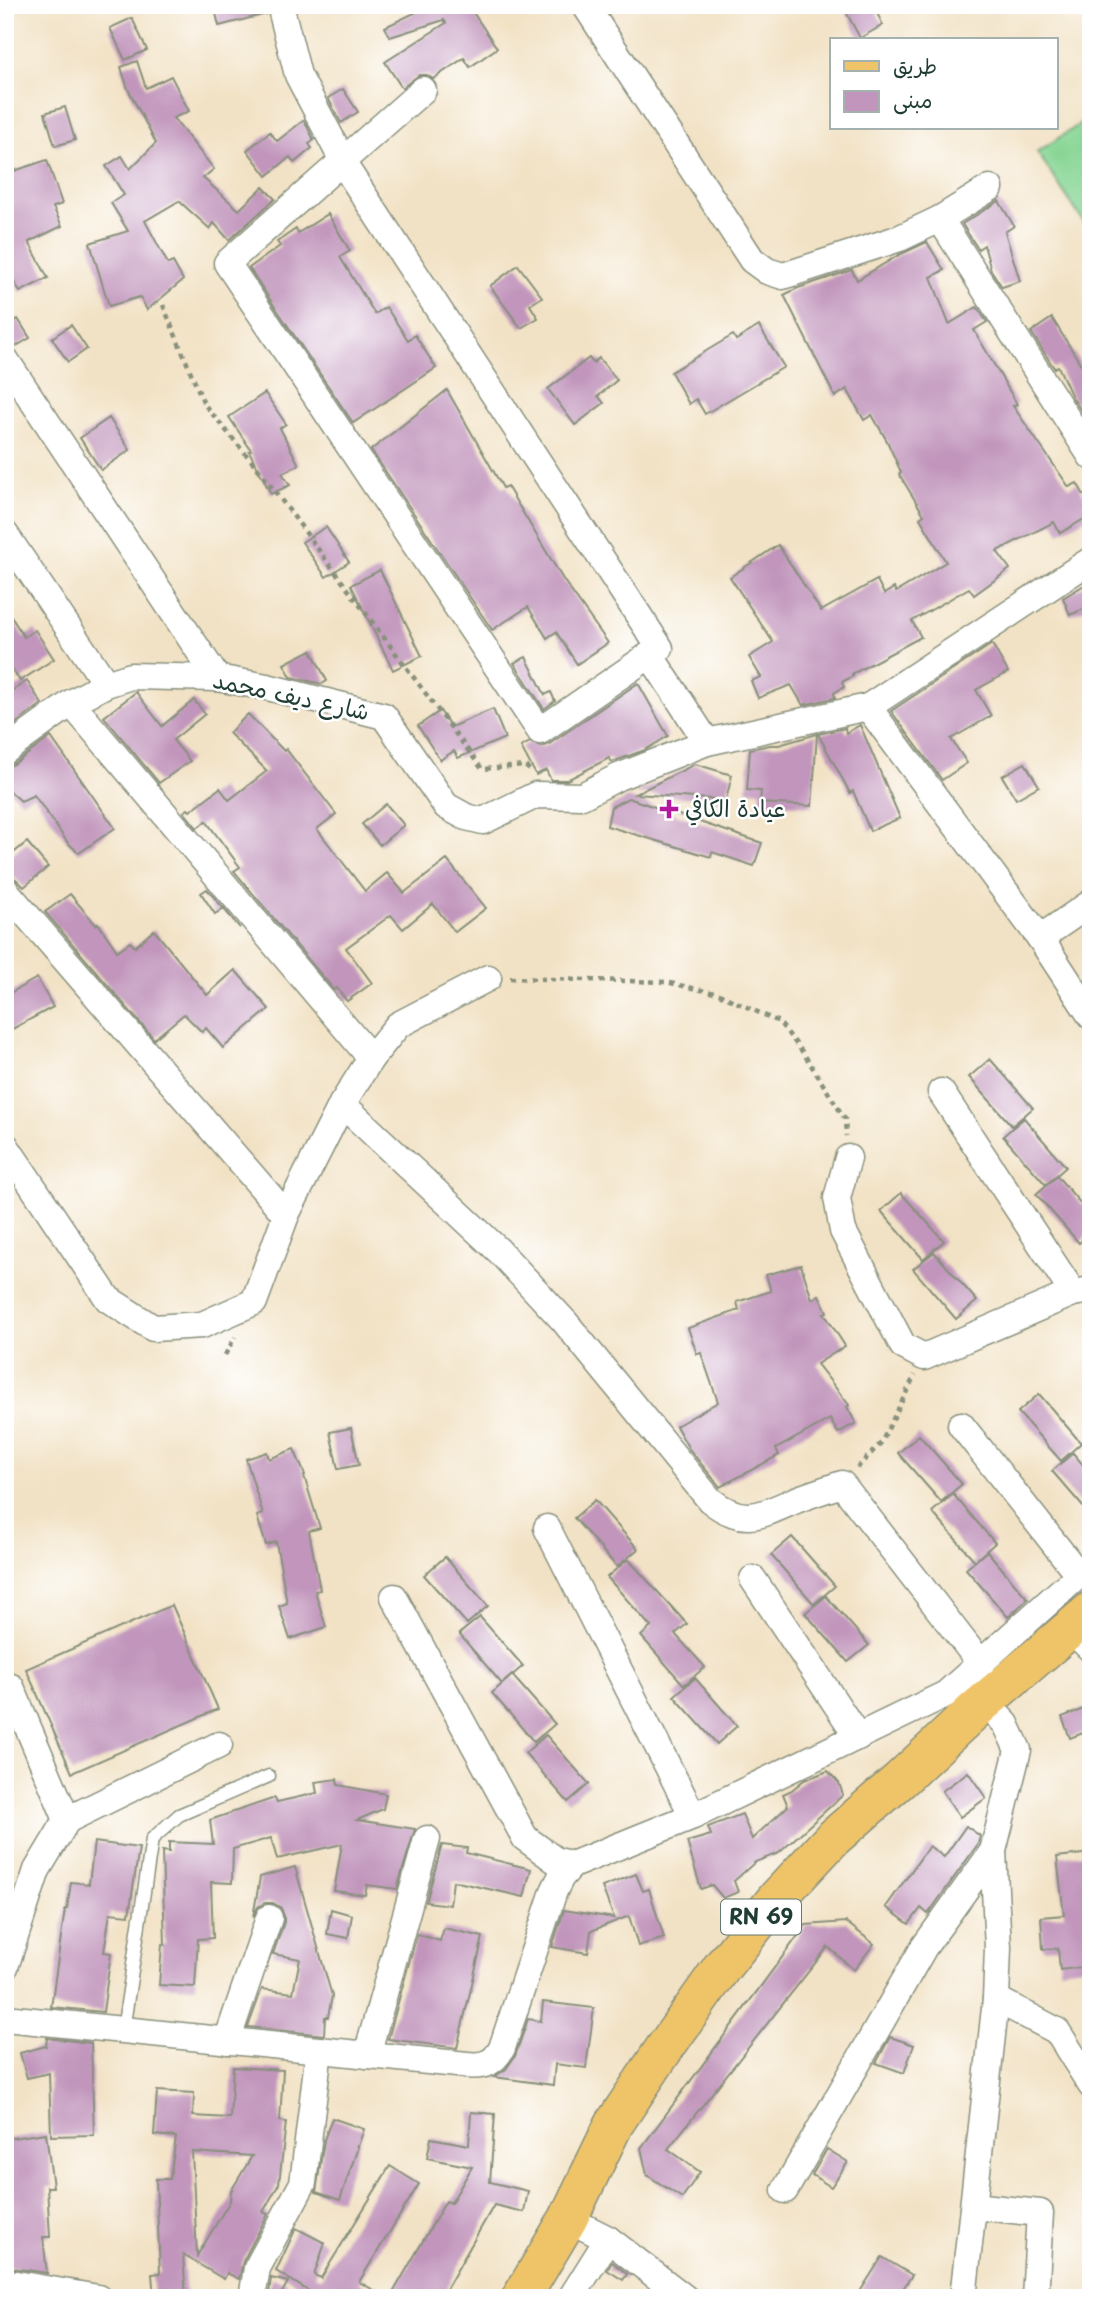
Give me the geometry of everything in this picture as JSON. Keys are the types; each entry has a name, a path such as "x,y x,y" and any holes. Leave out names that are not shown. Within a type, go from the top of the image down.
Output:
{"main road":[{"name":"RN 69","path":"548,2298 587,2228 614,2124 722,1967 776,1899 832,1839 975,1713 1086,1633"},
{"name":"RN 69","path":"521,2298 587,2228"}],"street":[{"path":"280,5 298,75 342,161 660,648 540,731 227,263 342,161 423,90"},
{"path":"585,5 752,260 767,271 783,276 900,237 940,219 990,188"},
{"path":"940,219 1091,456"},
{"path":"5,359 217,678"},
{"path":"5,534 106,684"},
{"path":"1091,560 868,707 1040,938 1091,1016"},
{"path":"650,655 708,743"},
{"name":"شارع ديف محمد","path":"9,739 106,684 131,676 217,678 384,716 446,806 466,817 483,821 536,795 583,796 618,777 708,743 868,707"},
{"path":"71,703 371,1058"},
{"path":"5,890 286,1215"},
{"path":"1040,938 1091,903"},
{"path":"5,1145 108,1299 153,1328 202,1325 254,1303 286,1215 342,1104 371,1058 398,1024 488,978"},
{"path":"848,1157 837,1198 843,1231 903,1346 924,1357 1082,1292 941,1093"},
{"path":"342,1104 499,1251 565,1322 710,1500 724,1512 746,1517 769,1513 842,1484 981,1664"},
{"path":"961,1424 1085,1569 981,1664 975,1713"},
{"path":"547,1528 693,1816"},
{"path":"753,1579 858,1737"},
{"path":"394,1597 525,1838 555,1860 572,1865"},
{"path":"12,1687 67,1820"},
{"path":"5,2018 480,2066 490,2063 498,2056 554,1891 561,1877 572,1865 693,1816 858,1737 975,1713 1013,1736 1018,1750 993,1851 998,1948 996,1999 964,2298"},
{"path":"5,1967 37,1870 67,1820 219,1745"},
{"path":"367,2055 428,1839"},
{"path":"785,2190 924,1947 993,1851"},
{"path":"227,2041 269,1918"},
{"path":"996,1999 1057,2031 1091,2085"},
{"path":"252,2298 257,2269 303,2183 319,2050"},
{"path":"974,2206 1040,2213 1035,2298"},
{"path":"571,2298 587,2228 685,2298"},
{"path":"5,2282 98,2298"}],"lane":[{"path":"123,2030 152,1839 179,1815 269,1776"}],"path":[{"path":"163,305 204,404 260,470 481,769 524,766 559,795"},
{"path":"488,978 666,982 719,994 779,1022 804,1054 845,1119 848,1157"},
{"path":"842,1484 881,1443 924,1357"}],"green space":[{"path":"1091,117 1091,233 1037,152"}],"building":[{"path":"214,5 265,5 266,14 219,26"},
{"path":"431,5 477,5 478,9 472,11 497,48 470,67 464,58 433,79 427,75 419,75 402,88 385,62 446,23 444,20 390,37 385,27"},
{"path":"859,5 873,5 883,25 860,38 846,12"},
{"path":"132,18 147,50 125,60 110,28"},
{"path":"137,61 146,88 171,76 189,111 173,118 214,169 203,178 239,210 263,187 275,199 229,240 214,223 210,229 179,201 145,221 168,264 173,262 183,280 147,310 140,297 109,306 90,243 128,231 111,203 124,195 106,166 122,156 130,169 156,143 128,89 121,67"},
{"path":"343,89 358,112 341,123 328,98"},
{"path":"65,107 75,140 55,146 45,113"},
{"path":"304,120 314,140 309,144 312,148 294,163 290,157 267,176 247,150 270,132 277,141"},
{"path":"47,160 62,204 53,207 62,226 29,242 48,278 20,292 11,276 5,279 5,174"},
{"path":"999,201 1014,226 1005,232 1020,281 1002,287 991,270 984,245 978,249 962,224"},
{"path":"328,214 350,251 340,257 375,314 386,307 408,340 415,335 436,368 353,423 249,268 280,246 277,242 296,229 298,233"},
{"path":"927,242 944,270 931,277 949,324 977,307 987,322 974,330 1017,404 1013,406 1069,487 1077,483 1091,507 1091,515 1060,533 1054,522 997,551 1010,569 974,595 969,588 912,621 921,637 852,674 853,676 842,682 844,687 834,693 835,698 803,705 791,685 758,698 751,681 761,677 749,657 773,642 730,577 778,545 821,611 877,580 884,594 894,588 896,592 946,562 920,518 924,515 899,474 901,472 887,441 872,415 864,420 847,389 835,397 784,295 852,270 857,280"},
{"path":"518,265 542,297 530,305 538,318 521,328 490,286"},
{"path":"1052,318 1085,371 1091,368 1091,426 1072,397 1058,366 1054,368 1031,332"},
{"path":"18,319 30,338 15,347 5,343 5,327"},
{"path":"71,325 87,349 68,362 52,338"},
{"path":"759,326 784,367 705,414 696,399 689,404 671,372 733,335 736,340"},
{"path":"589,358 593,363 599,358 617,380 598,396 604,403 575,425 548,389"},
{"path":"447,390 503,488 507,486 564,581 608,643 577,664 556,632 547,638 528,607 492,630 371,450"},
{"path":"265,393 286,424 280,428 299,465 282,473 290,485 271,494 249,451 251,450 229,417"},
{"path":"109,418 130,450 101,470 80,438"},
{"path":"326,527 349,562 326,577 302,542"},
{"path":"380,570 422,656 393,670 351,585"},
{"path":"1091,581 1091,606 1070,615 1063,598"},
{"path":"5,607 24,637 35,630 54,659 20,681 5,658"},
{"path":"992,644 1008,672 976,690 991,716 951,739 967,763 942,780 891,711"},
{"path":"311,650 327,681 322,684 291,677 284,664"},
{"path":"526,657 545,695 551,692 555,701 544,709 514,663"},
{"path":"27,681 42,704 11,727 5,719 5,695"},
{"path":"638,683 668,736 645,750 612,762 609,758 567,780 551,780 546,770 536,775 521,747 530,742 541,747 549,744"},
{"path":"136,692 162,726 194,700 205,714 173,740 190,761 159,783 104,717"},
{"path":"493,709 505,738 458,758 454,751 440,760 418,726 440,711 451,727"},
{"path":"248,714 284,751 286,749 336,814 317,829 365,891 387,873 404,893 447,860 486,908 455,932 433,904 403,929 391,915 346,948 372,983 347,1001 337,988 334,990 234,871 240,867 206,821 197,828 184,812 188,809 190,811 220,788 229,800 267,771 229,733"},
{"path":"860,725 900,818 870,831 853,791 850,793 818,734 845,728 846,733"},
{"path":"817,734 812,806 760,803 761,791 747,790 750,749 779,745"},
{"path":"51,737 115,828 79,853 68,843 34,795 21,801 5,787 5,767 14,764"},
{"path":"1025,763 1039,786 1016,799 1002,776"},
{"path":"695,764 732,775 726,800 635,794"},
{"path":"628,798 762,843 754,866 712,852 711,857 607,826 611,807"},
{"path":"386,804 404,825 380,845 362,824"},
{"path":"27,842 48,867 24,887 16,879 5,875 5,860"},
{"path":"207,889 223,908 215,914 201,893"},
{"path":"70,894 96,925 98,923 117,951 130,942 135,947 154,930 207,995 235,970 269,1009 223,1048 206,1028 202,1032 184,1014 154,1039 45,912"},
{"path":"37,978 53,1007 5,1033 5,996"},
{"path":"990,1059 1033,1108 1012,1126 969,1077"},
{"path":"1024,1118 1066,1167 1046,1185 1003,1136"},
{"path":"1057,1176 1082,1205 1091,1199 1091,1233 1079,1243 1036,1194"},
{"path":"901,1193 944,1241 923,1259 881,1211"},
{"path":"934,1252 977,1301 956,1319 913,1269"},
{"path":"801,1265 812,1299 819,1295 827,1312 824,1313 845,1346 817,1364 849,1405 847,1407 856,1423 838,1433 830,1419 776,1449 779,1455 720,1487 689,1449 676,1426 718,1402 701,1353 697,1354 688,1328 739,1310 737,1302 771,1291 766,1275"},
{"path":"1039,1394 1081,1443 1061,1461 1018,1412"},
{"path":"351,1428 359,1465 338,1469 330,1432"},
{"path":"919,1435 962,1484 941,1502 898,1453"},
{"path":"294,1449 305,1475 320,1528 309,1531 320,1590 315,1591 326,1627 290,1639 279,1606 287,1603 276,1542 266,1545 257,1516 263,1514 246,1459 267,1452 269,1459"},
{"path":"1073,1453 1091,1474 1091,1516 1052,1471"},
{"path":"953,1494 995,1543 975,1561 932,1512"},
{"path":"595,1500 638,1549 617,1567 574,1518"},
{"path":"792,1537 835,1586 814,1604 771,1555"},
{"path":"987,1551 1028,1599 1008,1617 966,1569"},
{"path":"445,1557 488,1606 467,1624 424,1575"},
{"path":"628,1559 687,1624 675,1634 705,1667 684,1685 641,1636 651,1627 607,1577"},
{"path":"826,1596 869,1645 848,1662 805,1613"},
{"path":"172,1605 218,1709 72,1773 26,1669"},
{"path":"480,1617 523,1666 502,1684 459,1634"},
{"path":"512,1675 555,1724 534,1742 492,1693"},
{"path":"695,1678 737,1726 717,1744 674,1696"},
{"path":"1086,1708 1091,1730 1070,1738 1062,1717"},
{"path":"546,1735 589,1784 568,1802 525,1753"},
{"path":"828,1771 839,1783 843,1795 779,1853 755,1862 734,1881 738,1892 723,1898 712,1885 701,1889 687,1842 711,1835 708,1827 742,1814 752,1839 788,1806 783,1794 804,1780"},
{"path":"968,1772 986,1798 960,1817 942,1791"},
{"path":"337,1779 338,1785 386,1794 383,1809 357,1820 415,1829 397,1889 367,1885 365,1895 334,1891 342,1844 277,1859 271,1838 233,1849 232,1883 211,1882 213,1938 198,1939 195,1987 159,1985 162,1944 165,1945 162,1851 169,1852 169,1842 213,1844 210,1820 275,1798 277,1802 317,1793 315,1782"},
{"path":"966,1826 980,1836 978,1844 928,1914 921,1908 909,1924 886,1907 929,1846 944,1857"},
{"path":"94,1842 139,1848 129,1915 110,1913 104,1952 111,1953 103,2012 51,2007 71,1882 89,1884"},
{"path":"442,1845 467,1848 466,1853 531,1869 524,1897 453,1881 450,1905 426,1902"},
{"path":"1091,1853 1091,1966 1060,1970 1058,1948 1043,1949 1041,1917 1064,1915 1057,1857"},
{"path":"295,1867 332,1996 328,2017 325,2017 324,2035 248,2027 262,1989 293,1993 300,1959 273,1954 284,1922 281,1908 273,1903 265,1903 258,1907 253,1917 260,1877"},
{"path":"636,1874 643,1891 649,1889 664,1938 638,1946 629,1916 591,1931 588,1953 552,1947 564,1910 614,1918 602,1887"},
{"path":"331,1909 352,1915 348,1938 327,1934"},
{"path":"846,1922 874,1944 854,1970 828,1947 668,2149 700,2172 682,2198 647,2175 641,2148 806,1925"},
{"path":"444,1928 483,1937 457,2048 388,2039 417,1934 440,1941"},
{"path":"543,2002 594,2008 586,2068 555,2064 553,2085 494,2077 506,2069 515,2056 528,2019 541,2021"},
{"path":"890,2037 914,2045 904,2073 876,2063"},
{"path":"47,2038 91,2043 94,2135 51,2136 49,2073 27,2078 20,2053 46,2046"},
{"path":"233,2067 283,2070 280,2121 286,2122 279,2184 263,2212 268,2214 243,2261 239,2279 227,2273 224,2279 183,2255 186,2298 154,2298 152,2274 160,2273 156,2179 170,2179 176,2137 154,2135 157,2091 194,2093 193,2116 230,2118","holes":["192,2152 252,2156 231,2191 230,2201 197,2256"]},
{"path":"471,2112 495,2114 490,2182 528,2191 524,2212 494,2205 441,2298 390,2298 446,2201 451,2203 472,2167 427,2158 431,2138 469,2145"},
{"path":"332,2118 364,2129 356,2146 358,2147 340,2200 316,2192 324,2140"},
{"path":"46,2133 53,2187 47,2187 50,2237 43,2237 47,2273 5,2267 5,2139"},
{"path":"827,2149 848,2162 831,2187 812,2175"},
{"path":"390,2166 419,2184 359,2282 388,2298 320,2298 276,2271 296,2228 325,2243 314,2275 321,2278"},
{"path":"882,2257 912,2275 897,2298 856,2298"},
{"path":"612,2262 627,2274 623,2280 607,2270"},
{"path":"271,2278 288,2282 279,2298 269,2294"}],"place":[{"name":"عيادة الكافي","path":"669,809"}]}
